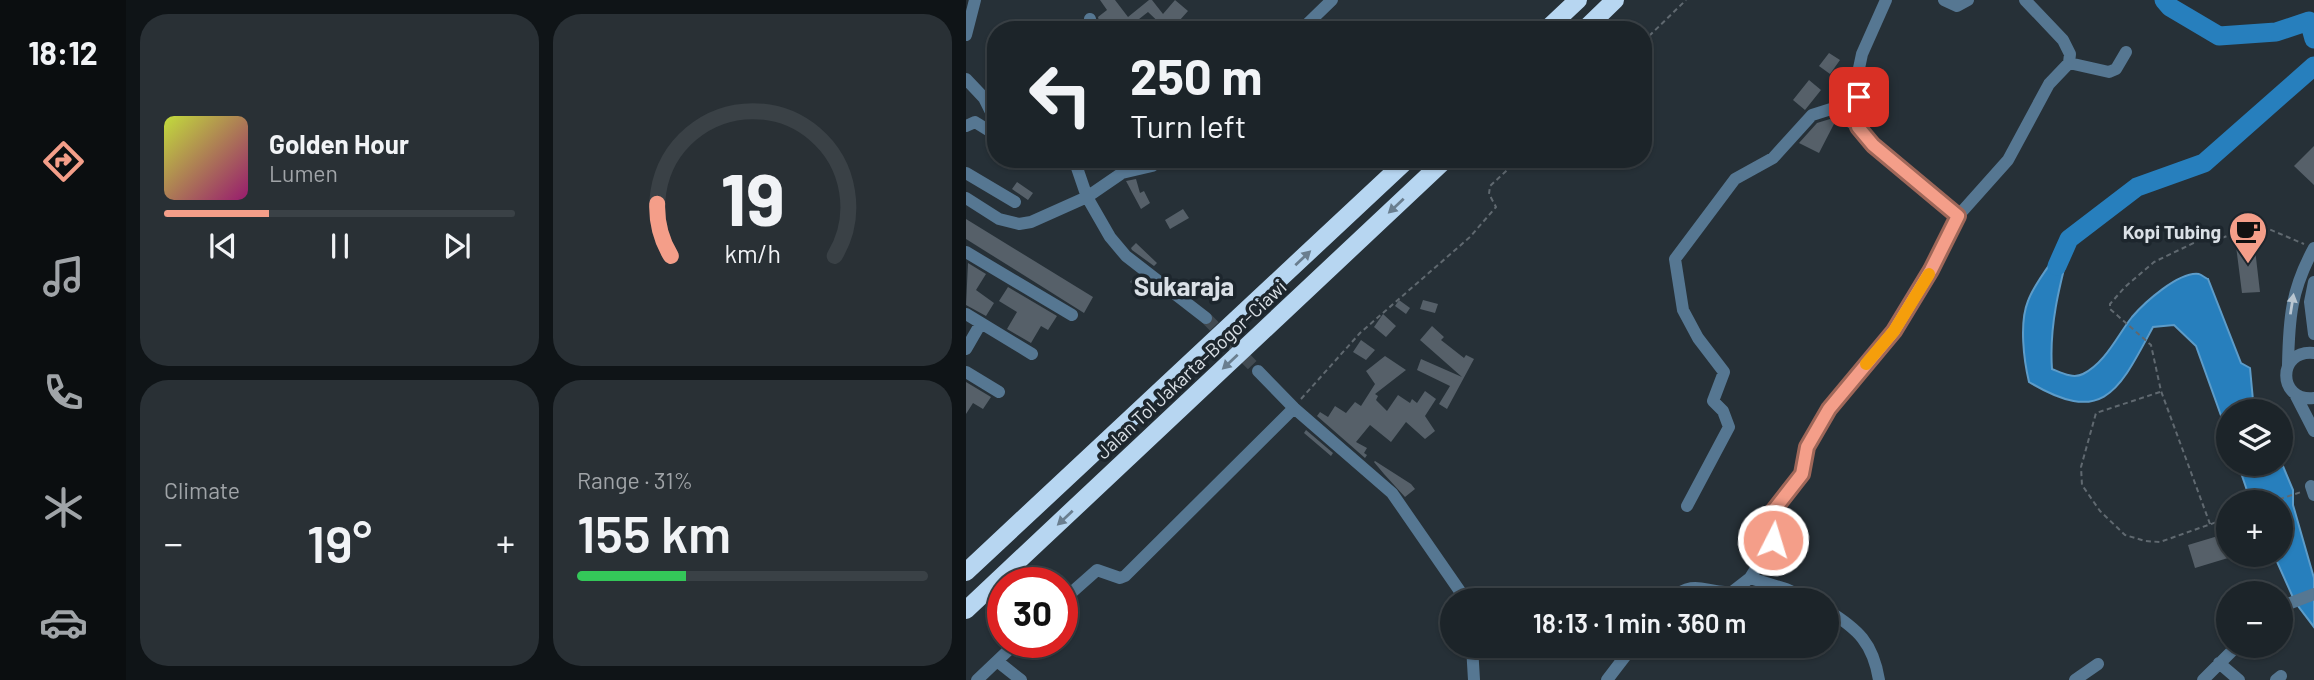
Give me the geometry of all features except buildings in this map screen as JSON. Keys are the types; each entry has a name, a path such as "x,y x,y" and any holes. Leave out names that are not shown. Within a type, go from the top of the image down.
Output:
{"highway":[{"path":"1556,21 1578,0"},
{"path":"1593,21 1615,0"},
{"name":"Jalan Tol Jakarta–Bogor–Ciawi","path":"966,572 1398,168"},
{"name":"Jalan Tol Jakarta–Bogor–Ciawi","path":"966,610 1436,168"},
{"path":"966,566 992,547"}],"street":[{"path":"966,35 975,0"},
{"path":"1310,21 1332,0"},
{"path":"1858,127 1858,73 1862,54 1886,0"},
{"path":"1944,0 1957,6 1968,0"},
{"path":"1737,588 1750,578 1773,540 1770,515 1802,474 1807,447 1829,409 1894,331 1931,270 1958,216 2008,160 2049,84 2069,63 2070,54 2063,40 2025,0"},
{"path":"2069,63 2109,72 2116,69 2126,52"},
{"path":"966,79 987,104"},
{"path":"984,98 970,124 987,131"},
{"path":"1687,506 1729,427 1723,411 1713,401 1724,372 1698,338 1683,310 1675,259 1735,179 1773,158 1812,115 1831,109 1858,127 1873,145 1958,216"},
{"path":"1077,168 1087,197 1110,237 1126,256 1206,318"},
{"path":"966,198 999,219 1019,224 1031,222 1087,197 1122,173 1143,168"},
{"path":"966,173 1015,202"},
{"path":"2314,248 2293,295 2288,330 2286,381 2314,431"},
{"path":"966,251 1072,315"},
{"path":"2314,282 2310,302 2314,334"},
{"path":"966,314 1032,354"},
{"path":"966,349 981,323"},
{"path":"2288,365 2300,354 2314,353"},
{"path":"1258,371 1294,408 1392,493 1458,588"},
{"path":"966,372 999,392"},
{"path":"2295,394 2314,398"},
{"path":"1078,587 1097,570 1119,578 1125,576 1294,408"},
{"path":"1750,578 1783,588"},
{"path":"2293,601 2314,594"},
{"path":"1839,618 1852,626 1867,643 1880,680"},
{"path":"976,680 1000,658"},
{"path":"1473,658 1474,680"},
{"path":"1607,680 1624,658"},
{"path":"2203,680 2224,658"},
{"path":"997,661 1021,680"},
{"path":"2219,663 2239,680"},
{"path":"2075,680 2098,664"}],"path":[{"path":"1652,33 1686,0"},
{"path":"1294,408 1377,317 1470,237 1496,207 1489,194 1490,186 1509,168"},
{"path":"2210,524 2161,391 2153,351 2148,341 2110,309 2113,299 2154,262 2202,239 2219,239 2251,227 2264,227 2314,248"},
{"path":"2161,391 2096,413 2081,467 2082,485 2100,511 2125,535 2146,541 2160,542 2216,522"}],"water":[{"path":"2067,244 2070,246 2053,322 2052,369 2075,376 2091,369 2105,356 2132,317 2153,296 2182,277 2199,274 2208,279 2241,363 2250,368 2253,399 2216,399 2216,402 2196,346 2174,325 2153,327 2119,384 2106,395 2092,401 2075,401 2054,395 2029,382 2023,342 2025,310 2038,282"},
{"path":"2242,476 2287,476 2293,490 2247,490"},
{"path":"2293,505 2314,578 2314,627 2295,602 2293,581 2286,581 2279,567 2293,567"}],"waterway":[{"path":"2164,0 2170,7 2219,36 2276,32 2309,21 2314,39"},
{"path":"2057,266 2069,239 2137,187 2204,163 2314,66"}],"tunnel":[{"path":"1206,318 1258,371"}],"slow traffic":[{"path":"1866,364 1886,343 1929,274"}],"place":[{"name":"Kopi Tubing","path":"2248,265"}],"district":[{"name":"Sukaraja","path":"1184,285"}],"route":[{"path":"1773,540 1770,515 1802,474 1807,447 1814,434 1829,409 1894,331 1931,270 1958,216 1873,145 1858,127 1859,97"}]}
